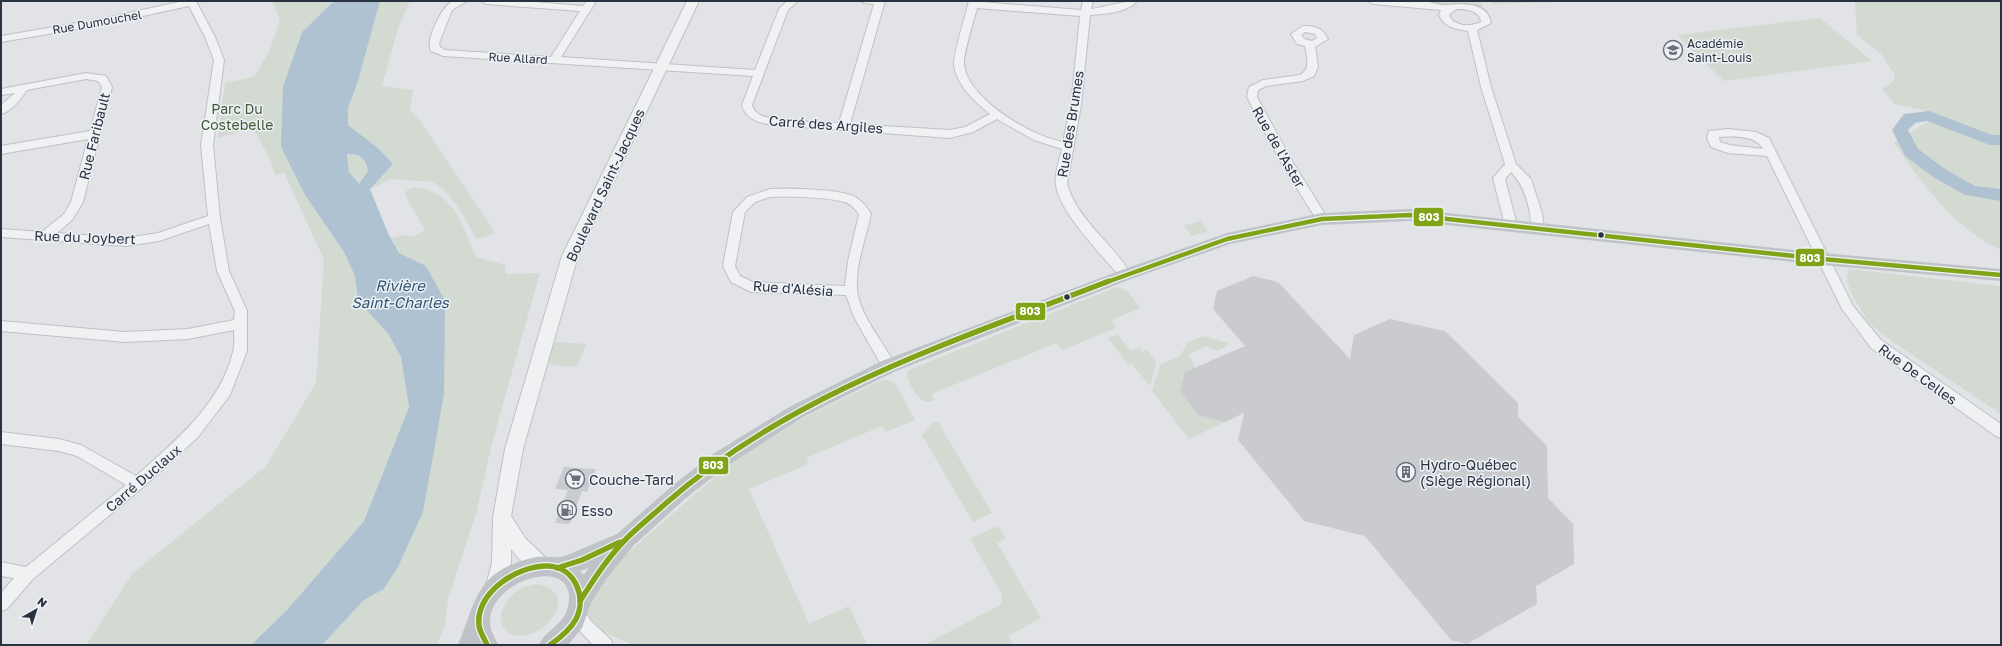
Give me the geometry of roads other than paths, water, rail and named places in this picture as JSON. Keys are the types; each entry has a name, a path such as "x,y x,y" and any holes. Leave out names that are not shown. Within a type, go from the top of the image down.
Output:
{"main road":[{"path":"550,645 568,630 578,607 598,572 627,538 679,492 720,460 798,411 889,366 1125,275 1227,238 1322,219 1410,215 1822,259 2001,275"},
{"path":"469,645 478,623 480,610 486,597 496,585 517,571 575,564 593,557 627,538"},
{"path":"549,566 571,577 577,585 578,607"},
{"path":"478,623 480,634 487,645"}],"street":[{"name":"Rue Allard","path":"462,1 452,5 448,9 434,43 435,49 442,53 455,56 662,66 760,73"},
{"path":"486,1 589,5"},
{"name":"Boulevard Saint-Jacques","path":"496,585 502,563 502,517 514,449 570,256 693,1"},
{"name":"Carré des Argiles","path":"793,1 784,9 747,105 748,111 753,115 774,122 950,134 963,132 974,128 998,114"},
{"path":"844,126 880,2 867,1"},
{"name":"Rue des Brumes","path":"1088,1 1085,13 1076,105 1061,184 1062,191 1071,207 1125,275"},
{"path":"1068,146 1058,146 1027,133 998,114 970,89 962,76 959,64 973,3 1085,13 1103,11 1125,5 1132,1"},
{"path":"1374,1 1424,4 1448,8 1464,6 1482,13 1486,18 1486,23 1480,27 1472,29 1453,25 1446,20 1443,15 1444,11 1448,8"},
{"name":"Rue Dumouchel","path":"1,39 101,22 191,2"},
{"name":"Carré Duclaux","path":"1,604 28,574 137,484 193,433 225,391 240,351 241,311 223,271 214,218 207,145 219,60 210,37 191,2"},
{"path":"554,60 589,5"},
{"path":"1472,29 1486,87 1511,165 1525,179 1536,213 1538,229"},
{"name":"Rue de l'Aster","path":"1310,44 1313,67 1310,74 1303,78 1263,83 1253,89 1252,98 1286,161 1322,219"},
{"name":"Rue Faribault","path":"1,92 86,76 103,78 107,86 77,202 68,216 44,237"},
{"path":"1,111 17,97 23,89"},
{"path":"1,150 94,134"},
{"name":"Rue De Celles","path":"1772,153 1822,259 1848,309 1876,344 2001,432"},
{"path":"1511,165 1499,178 1511,225"},
{"name":"Rue d'Alésia","path":"851,291 751,287 735,279 730,266 739,212 744,205 760,195 773,193 846,198 856,202 865,214 854,266 851,291 863,322 889,366"},
{"name":"Rue du Joybert","path":"1,233 126,242 159,237 214,218"},
{"path":"1,326 125,337 188,334 241,324"},
{"path":"1,438 59,444 81,451 137,484"},
{"path":"502,517 516,543 532,560 549,566"},
{"path":"1,569 28,574"},
{"path":"578,607 583,625 605,645"}],"water":[{"name":"Rivière Saint-Charles","path":"334,1 380,1 358,81 348,108 348,125 378,148 393,164 370,189 388,233 399,253 426,266 445,301 444,394 423,512 398,567 384,589 364,600 322,645 251,645 287,610 364,521 409,407 401,357 389,335 358,300 355,276 344,252 305,195 281,147 283,87 302,32","holes":["347,154 359,156 366,163 368,171 359,184 349,172"]}],"waterway":[{"path":"2001,140 1990,140 1929,116 1910,118 1900,130 1911,152 1939,173 1971,191 2001,195"}],"place":[{"name":"Académie Saint-Louis","path":"1673,50"},
{"name":"Hydro-Québec (Siège Régional)","path":"1406,472"},
{"name":"Couche-Tard","path":"575,479"},
{"name":"Esso","path":"567,510"}],"park label":[{"name":"Parc Du Costebelle","path":"237,116"}]}
